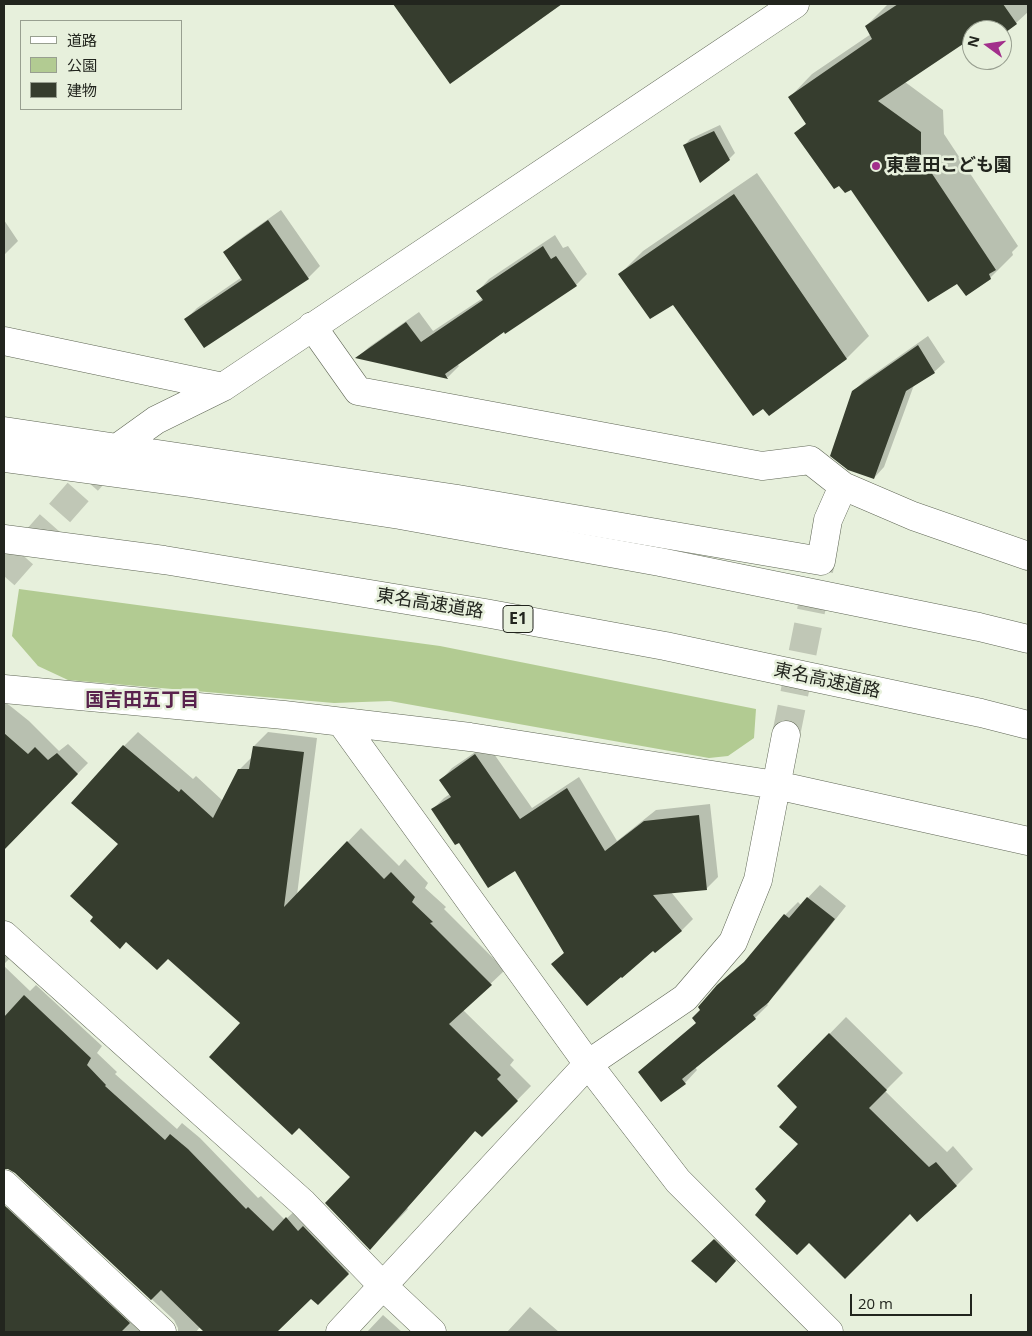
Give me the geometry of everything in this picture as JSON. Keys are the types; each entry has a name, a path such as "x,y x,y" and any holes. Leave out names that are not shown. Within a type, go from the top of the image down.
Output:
{"main road":[{"path":"117,448 156,420 224,387 312,326 795,4"},
{"path":"312,326 358,391 762,466 810,460 843,486 914,516 1028,556"},
{"path":"4,340 224,387"},
{"path":"4,431 458,499 821,561 828,520 843,486"},
{"path":"4,458 199,484 410,517 660,562 979,627 1028,639"},
{"name":"東名高速道路","path":"4,539 164,560 485,613 665,646 982,713 1028,725"},
{"path":"4,690 284,715 470,737 776,786 1028,841"},
{"path":"341,722 588,1064 678,1181 830,1332"},
{"path":"340,1332 588,1064 685,998 733,942 758,880 786,735"},
{"path":"4,935 303,1203 383,1286 432,1332"},
{"path":"4,1184 162,1332"}],"green space":[{"path":"19,589 440,646 756,709 754,738 728,756 709,758 390,701 334,703 68,680 38,666 12,636"}],"building":[{"path":"393,4 562,4 450,84"},
{"path":"898,4 1003,4 1017,24 1012,28 1012,20 962,20 962,45 878,101 921,132 921,157 996,270 989,274 991,279 966,296 957,284 928,302 851,190 845,193 839,186 834,189 794,133 806,124 788,97 872,39 865,26"},
{"path":"714,131 730,160 700,183 683,145"},
{"path":"734,194 847,359 769,416 763,409 753,416 673,305 650,319 618,274"},
{"path":"268,220 309,279 204,348 184,319 242,280 223,252"},
{"path":"543,246 551,259 556,256 577,286 505,334 504,332 445,374 448,379 355,358 406,322 421,342 483,300 476,291"},
{"path":"918,345 935,373 906,391 874,479 848,470 830,456 852,391"},
{"path":"4,733 28,754 35,747 48,760 57,753 78,774 4,850"},
{"path":"123,745 179,792 181,789 213,818 238,769 249,769 253,746 304,752 284,907 347,841 384,879 391,872 415,897 412,902 433,922 430,923 492,985 449,1024 501,1075 497,1079 518,1101 482,1137 475,1131 370,1250 325,1203 350,1177 299,1128 292,1135 209,1057 240,1023 168,959 157,970 126,942 120,949 90,921 93,917 70,896 118,844 71,803"},
{"path":"475,754 520,819 567,788 605,851 644,821 699,815 707,890 653,895 682,931 655,953 653,951 587,1006 551,964 564,953 515,871 488,888 459,843 455,845 431,809 451,797 439,780"},
{"path":"807,897 835,919 768,1003 753,1015 756,1019 682,1079 686,1084 661,1102 638,1072 696,1023 692,1018 700,1010 698,1007 717,985 744,962 784,914 789,918"},
{"path":"24,995 91,1058 87,1065 105,1086 165,1140 170,1134 188,1149 246,1209 248,1207 273,1231 286,1217 298,1231 303,1226 349,1274 318,1305 311,1299 277,1332 204,1332 161,1290 151,1300 15,1173 4,1169 4,1017"},
{"path":"829,1033 887,1090 869,1108 929,1167 936,1162 957,1186 917,1222 910,1214 845,1279 809,1243 797,1255 755,1215 766,1201 755,1189 798,1144 779,1127 797,1107 777,1086"},
{"path":"4,1205 130,1323 121,1332 4,1332"},
{"path":"714,1239 736,1261 716,1283 691,1261"}],"tunnel":[{"path":"4,576 110,456"},
{"path":"786,735 821,561"}],"place":[{"name":"東豊田こども園","path":"876,166"}],"district":[{"name":"国吉田五丁目","path":"142,701"}]}
